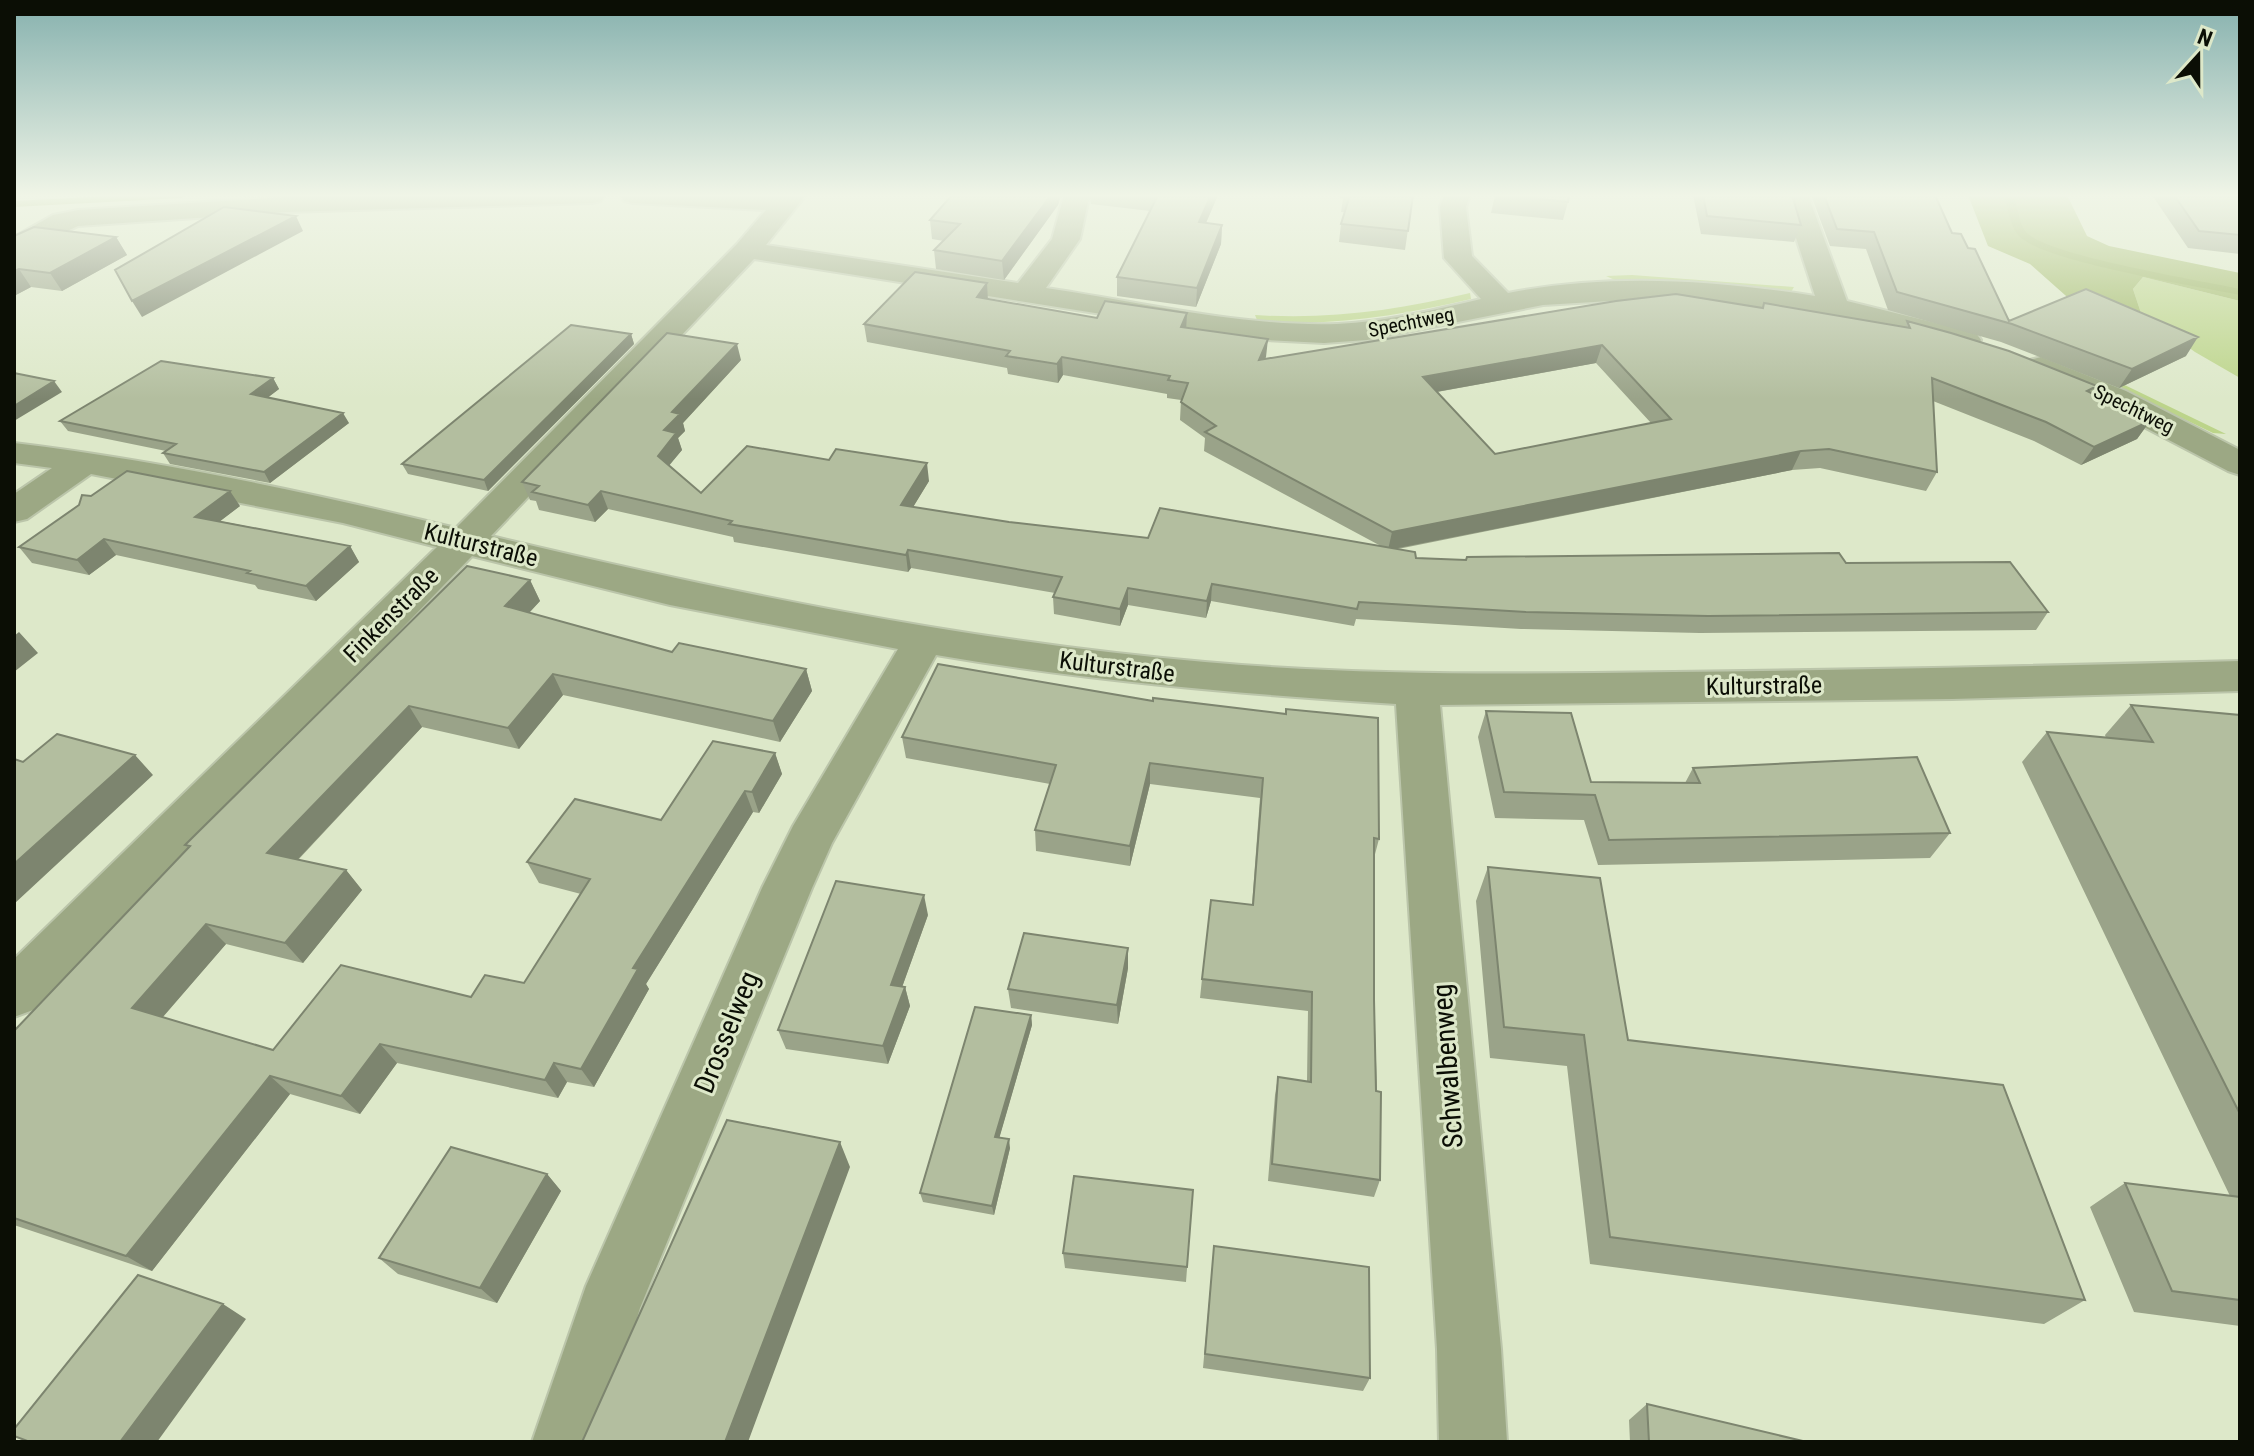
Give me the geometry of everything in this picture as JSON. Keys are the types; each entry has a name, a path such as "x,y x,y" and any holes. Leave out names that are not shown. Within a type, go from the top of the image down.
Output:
{"street":[{"name":"Finkenstraße","path":"14,994 466,540 734,263"},
{"name":"Spechtweg","path":"827,263 1266,331 1320,334 1383,329 1501,303 1599,290 1648,290 1834,308 1957,338 2006,354 2114,398 2240,464"},
{"path":"1024,295 1052,263"},
{"path":"1463,263 1501,303"},
{"path":"1818,263 1834,308"},
{"name":"Kulturstraße","path":"14,453 85,462 343,512 670,592 924,640 1190,676 1417,690 1952,684 2240,676"},
{"path":"14,511 85,462"},
{"name":"Drosselweg","path":"566,1442 608,1308 787,888 810,839 924,640"},
{"name":"Schwalbenweg","path":"1417,690 1469,1349 1473,1442"}],"green space":[{"path":"2028,263 2191,263 2240,273 2240,301 2143,277 2133,289 2141,313 2074,303"},
{"path":"1632,275 1794,287 1791,292 1694,282 1617,281 1606,276"},
{"path":"2143,277 2240,301 2240,378 2195,352 2141,313 2133,289"},
{"path":"1470,293 1471,299 1338,321 1284,322 1257,320 1255,315 1310,316 1363,312"},
{"path":"2104,375 2226,434 2213,433 2117,387"}],"building":[{"path":"14,263 68,263 50,273 14,271"},
{"path":"127,263 205,263 132,301 115,270"},
{"path":"1124,263 1207,263 1197,288 1117,277"},
{"path":"1886,263 1982,263 2009,321 2086,289 2198,337 2132,369 2012,324 1897,292"},
{"path":"915,272 987,283 977,297 1097,318 1105,301 1187,313 1181,327 1268,339 1259,360 1616,301 1676,294 1763,308 1764,303 1910,328 1907,321 2009,351 2097,386 2087,391 2150,421 2094,447 2046,422 1932,378 1937,472 1829,449 1801,451 1392,532 1205,432 1216,426 1181,402 1188,383 1168,380 1170,376 1062,357 1057,364 1006,356 1010,351 864,324","holes":["1602,345 1671,419 1495,454 1423,377"]},
{"path":"571,325 631,334 484,480 402,464"},
{"path":"667,333 737,344 672,412 680,414 664,430 676,433 658,456 701,493 747,446 829,460 836,449 927,463 901,505 1009,522 1148,538 1160,508 1415,552 1416,558 1466,560 1467,557 1839,553 1846,563 2010,562 2048,612 1708,616 1526,612 1359,602 1357,609 1212,584 1207,601 1128,588 1120,609 1053,597 1062,577 908,550 906,555 729,524 732,521 601,491 588,505 532,492 539,486 522,482"},
{"path":"161,361 273,378 251,394 343,413 264,472 163,453 176,444 60,421"},
{"path":"14,373 54,381 14,406"},
{"path":"127,471 230,491 195,517 350,546 306,586 104,539 77,560 19,547 79,505 82,495 91,496"},
{"path":"467,566 530,580 505,606 672,652 679,643 806,669 773,721 553,674 508,728 409,706 267,853 346,870 285,943 206,924 132,1008 273,1050 341,965 471,997 485,975 524,983 590,879 527,862 575,799 661,820 713,741 775,753 752,792 745,791 633,968 638,969 581,1069 554,1063 545,1080 380,1044 341,1096 270,1076 126,1256 14,1218 14,1031 190,846 185,845"},
{"path":"938,664 1153,701 1153,698 1286,714 1286,709 1378,718 1379,839 1374,838 1374,1000 1376,1091 1381,1092 1380,1180 1272,1164 1278,1077 1311,1082 1312,992 1202,979 1211,900 1253,905 1263,778 1150,763 1130,846 1035,830 1056,765 902,737"},
{"path":"2131,705 2240,715 2240,1114 2047,732 2153,742"},
{"path":"1486,711 1571,713 1591,782 1700,783 1693,768 1917,757 1950,833 1609,840 1595,795 1504,792"},
{"path":"57,734 135,755 14,864 14,759 23,762"},
{"path":"1488,867 1600,878 1628,1040 2003,1085 2085,1300 1610,1237 1584,1035 1504,1027"},
{"path":"836,881 924,895 891,985 905,987 883,1046 778,1030"},
{"path":"1024,933 1128,948 1117,1005 1008,989"},
{"path":"975,1007 1031,1015 995,1137 1009,1139 992,1206 920,1193"},
{"path":"727,1120 840,1142 725,1442 582,1442"},
{"path":"451,1147 547,1174 480,1288 379,1258"},
{"path":"1074,1176 1193,1190 1187,1267 1063,1253"},
{"path":"2125,1183 2240,1197 2240,1300 2172,1291"},
{"path":"1214,1246 1369,1267 1370,1378 1205,1354"},
{"path":"138,1275 223,1304 120,1442 30,1442 14,1436 14,1429"},
{"path":"1647,1404 1807,1442 1649,1442"}],"waterway":[{"path":"2103,263 2240,292"}]}
